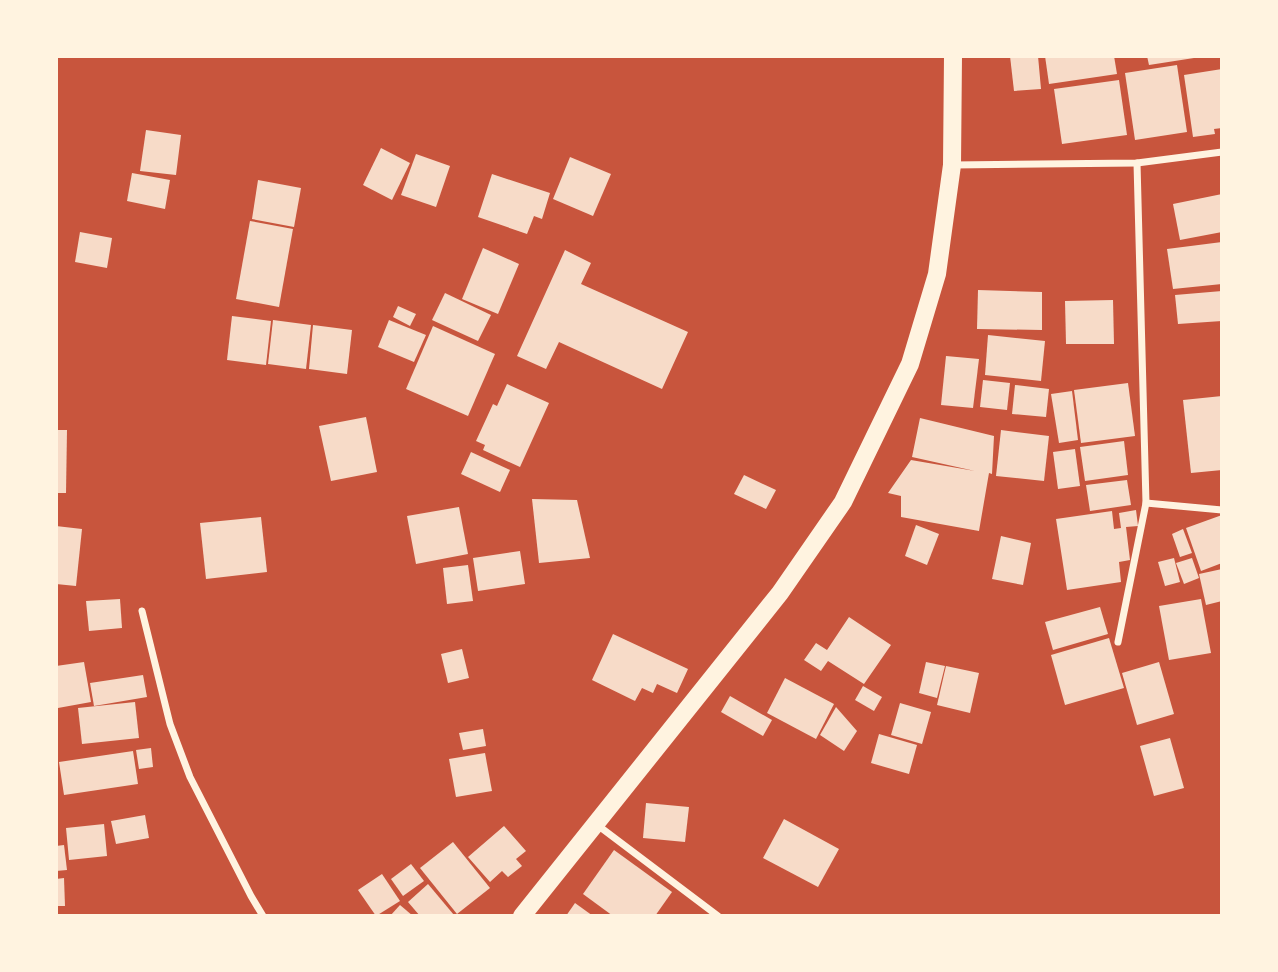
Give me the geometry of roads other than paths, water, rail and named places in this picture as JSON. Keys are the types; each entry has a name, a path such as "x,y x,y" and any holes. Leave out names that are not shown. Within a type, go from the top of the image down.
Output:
{"main road":[{"path":"522,916 779,593 843,502 910,364 937,274 953,164 953,56"}],"street":[{"path":"953,164 1137,163 1222,152"},
{"path":"1118,642 1146,503 1137,163"},
{"path":"1146,503 1222,510"},
{"path":"142,611 170,724 190,777 263,916"},
{"path":"595,824 718,916"}]}
